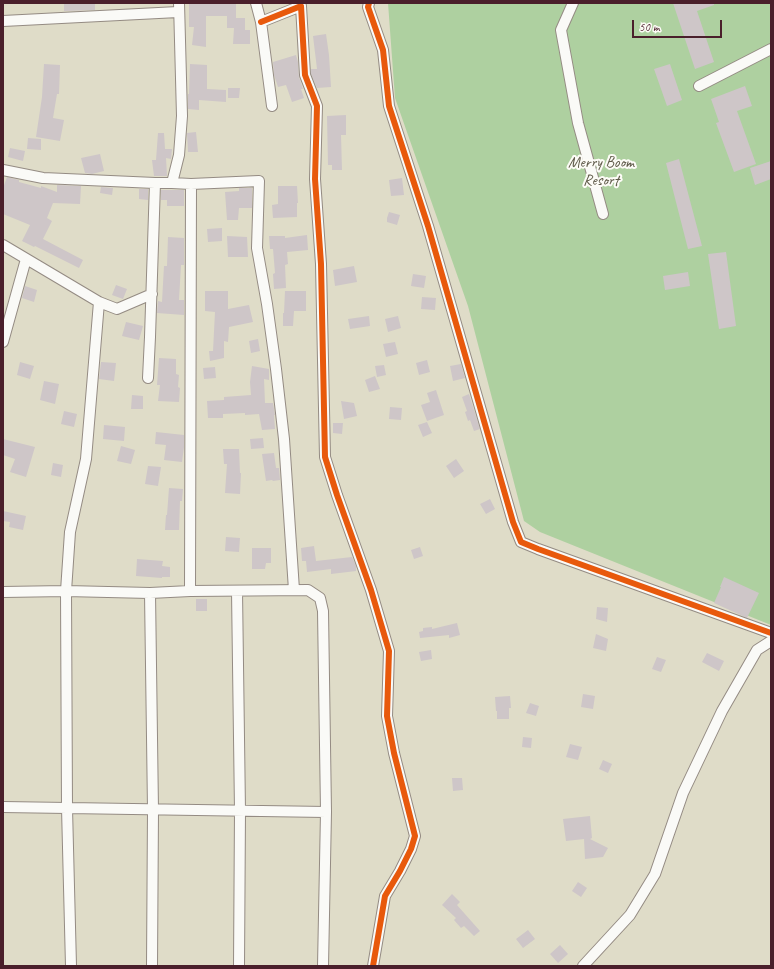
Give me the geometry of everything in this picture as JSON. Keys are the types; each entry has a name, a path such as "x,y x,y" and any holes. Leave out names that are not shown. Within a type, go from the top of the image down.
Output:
{"street":[{"path":"256,3 261,22 272,106"},
{"path":"369,3 368,7 383,50 390,106 428,226 513,522 521,542 771,633"},
{"path":"574,3 561,30 578,123 604,214"},
{"path":"261,22 300,5 305,75 317,106 315,179 321,264 325,457 371,590 389,651 386,716 415,836 411,850 384,896 372,966"},
{"path":"3,21 178,7 182,116 179,155 172,183"},
{"path":"699,86 771,48"},
{"path":"3,170 43,178 155,183 191,184 259,181 257,248 268,312 284,439 294,590"},
{"path":"148,378 155,183"},
{"path":"190,591 191,184"},
{"path":"3,245 99,302 117,309 152,294"},
{"path":"3,342 26,259"},
{"path":"71,966 67,808 66,591 70,532 86,459 99,302"},
{"path":"3,592 66,591 150,593 190,591 308,590 320,598 323,611 326,812 322,966"},
{"path":"237,591 240,811 239,966"},
{"path":"150,593 153,810 152,966"},
{"path":"583,966 630,915 655,874 683,793 722,711 757,650 771,641"},
{"path":"3,807 326,812"}],"green space":[{"name":"Merry Boom Resort","path":"388,3 771,3 771,625 540,532 524,521 468,306 395,98"}],"building":[{"path":"64,3 95,3 95,10 64,11"},
{"path":"189,3 236,3 236,18 245,18 245,30 250,30 250,44 233,44 234,28 227,28 227,16 206,16 206,47 192,45 194,27 189,27"},
{"path":"673,3 714,3 714,5 697,11 714,62 695,69"},
{"path":"326,34 331,87 317,88 311,74 311,69 317,69 313,36"},
{"path":"296,55 299,77 303,89 301,89 304,98 292,102 286,85 278,87 274,75 273,62"},
{"path":"44,64 60,65 59,94 57,94 53,118 64,120 60,141 36,137 42,97"},
{"path":"190,64 207,65 207,89 226,90 226,102 199,100 199,110 188,109"},
{"path":"670,64 682,100 667,106 654,69"},
{"path":"745,86 752,106 737,111 756,164 734,172 716,123 719,122 711,99"},
{"path":"228,88 240,88 239,98 228,98"},
{"path":"346,115 346,135 341,135 342,170 332,170 332,165 328,165 327,116"},
{"path":"196,132 198,152 188,152 187,133"},
{"path":"158,133 164,133 165,149 172,149 171,159 166,158 167,176 154,176 152,160 156,160"},
{"path":"28,138 41,139 41,150 27,149"},
{"path":"10,148 25,151 23,161 8,157"},
{"path":"100,154 104,171 92,174 85,173 81,158"},
{"path":"679,159 702,246 688,249 666,163"},
{"path":"771,161 771,179 755,185 750,168"},
{"path":"7,177 19,180 19,182 41,188 41,186 57,192 57,185 81,186 80,204 53,203 47,218 52,221 43,239 83,260 79,268 22,241 30,225 3,214 3,188"},
{"path":"402,178 404,195 391,196 389,180"},
{"path":"278,186 297,186 297,217 273,218 272,205 278,204"},
{"path":"101,187 113,188 112,195 100,193"},
{"path":"239,188 252,188 252,208 239,208 238,220 227,220 225,192 239,191"},
{"path":"139,189 148,189 148,200 139,199"},
{"path":"161,190 184,190 184,206 167,206 167,200 161,200"},
{"path":"389,212 400,215 397,225 387,222"},
{"path":"222,228 222,241 208,242 207,229"},
{"path":"307,235 308,250 287,252 288,264 285,265 286,288 274,289 273,274 275,273 273,249 270,249 269,236 285,236 285,238"},
{"path":"227,236 247,237 248,257 228,257"},
{"path":"168,237 184,238 184,265 181,265 179,300 184,300 184,315 157,313 158,301 162,302 164,266 167,266"},
{"path":"726,252 736,326 719,329 708,254"},
{"path":"354,266 357,282 335,286 333,270"},
{"path":"688,272 690,286 665,290 663,276"},
{"path":"413,274 426,276 424,288 411,286"},
{"path":"116,285 127,289 123,299 112,295"},
{"path":"25,286 37,290 34,302 22,298"},
{"path":"205,291 228,291 228,309 249,305 253,322 229,327 228,342 224,341 224,358 210,361 209,351 213,351 215,312 205,311"},
{"path":"285,291 306,291 306,311 294,311 293,326 283,326"},
{"path":"422,297 436,298 435,310 421,309"},
{"path":"369,316 370,326 350,329 348,319"},
{"path":"398,316 401,328 388,332 385,319"},
{"path":"126,322 143,326 139,340 122,336"},
{"path":"258,339 260,351 251,353 249,341"},
{"path":"395,342 398,354 386,357 383,344"},
{"path":"159,358 176,359 176,374 179,375 178,387 180,388 179,402 158,401 160,385 157,385"},
{"path":"427,360 430,372 419,375 416,363"},
{"path":"20,362 34,366 30,379 17,375"},
{"path":"101,362 116,363 114,381 99,379"},
{"path":"461,364 465,378 453,381 450,366"},
{"path":"384,365 386,375 377,377 375,366"},
{"path":"252,366 269,369 269,380 264,379 265,403 273,403 275,429 262,430 259,414 223,414 223,418 208,418 207,401 224,400 224,397 251,395 250,382"},
{"path":"215,367 216,378 204,379 203,368"},
{"path":"375,376 380,389 369,392 365,380"},
{"path":"44,381 59,384 55,404 40,400"},
{"path":"436,390 444,415 427,421 421,405 430,402 427,393"},
{"path":"469,394 480,429 474,431 470,420 468,421 465,412 467,411 462,397"},
{"path":"132,395 143,396 143,409 131,409"},
{"path":"341,401 354,403 357,416 344,419"},
{"path":"390,407 402,408 401,420 389,419"},
{"path":"64,411 77,414 74,427 61,424"},
{"path":"427,422 432,433 423,437 418,425"},
{"path":"333,423 343,423 342,434 333,433"},
{"path":"104,425 125,427 124,441 103,439"},
{"path":"156,432 184,435 182,462 164,460 166,445 155,444"},
{"path":"263,438 264,448 251,449 250,439"},
{"path":"3,439 35,447 26,477 10,472 15,459 3,455"},
{"path":"121,446 135,450 131,464 117,461"},
{"path":"223,449 239,449 241,473 240,494 225,493 227,464 224,464"},
{"path":"274,453 276,468 279,468 280,480 266,481 262,454"},
{"path":"456,459 464,471 454,478 446,466"},
{"path":"53,463 63,465 61,477 51,475"},
{"path":"148,466 161,467 158,486 145,484"},
{"path":"169,488 183,489 182,501 180,501 179,530 165,530"},
{"path":"490,499 495,509 486,514 480,504"},
{"path":"3,511 26,516 23,530 9,527 10,522 3,521"},
{"path":"226,537 240,538 239,552 225,551"},
{"path":"314,546 316,561 352,557 356,566 356,571 331,574 331,569 307,572 306,561 302,561 301,548"},
{"path":"420,547 423,556 414,559 411,550"},
{"path":"252,548 271,548 271,563 266,563 265,569 252,569"},
{"path":"137,559 163,561 162,566 170,567 170,577 162,578 136,576"},
{"path":"724,577 759,593 747,618 714,603"},
{"path":"196,599 207,599 207,611 196,611"},
{"path":"597,607 608,608 607,622 596,619"},
{"path":"457,623 460,635 449,638 449,635 420,638 419,632 423,631 423,628 432,627 432,629"},
{"path":"596,634 608,639 606,651 593,648"},
{"path":"431,650 432,659 421,661 419,652"},
{"path":"707,653 724,661 719,671 702,662"},
{"path":"657,657 666,660 661,672 652,669"},
{"path":"583,694 595,696 593,709 581,707"},
{"path":"510,696 511,708 509,708 509,719 497,719 495,697"},
{"path":"530,703 539,706 536,716 526,713"},
{"path":"523,737 532,738 531,748 522,747"},
{"path":"570,744 582,747 578,760 566,757"},
{"path":"603,760 612,764 608,773 599,769"},
{"path":"452,778 462,778 463,790 453,791"},
{"path":"590,816 592,838 590,839 608,848 603,857 585,859 584,839 566,841 563,819"},
{"path":"578,882 587,888 581,897 572,891"},
{"path":"452,894 460,902 457,905 480,931 474,936 464,926 461,928 454,920 456,918 442,905"},
{"path":"528,930 535,939 523,948 516,939"},
{"path":"560,945 568,954 558,963 550,954"}],"cycle path":[{"path":"369,3 368,7 383,50 389,106 428,226 513,522 521,542 771,633"},
{"path":"261,22 301,6 305,75 317,106 315,179 321,264 325,457 371,590 389,651 387,716 394,753 415,836 411,849 385,896 373,966"}]}
